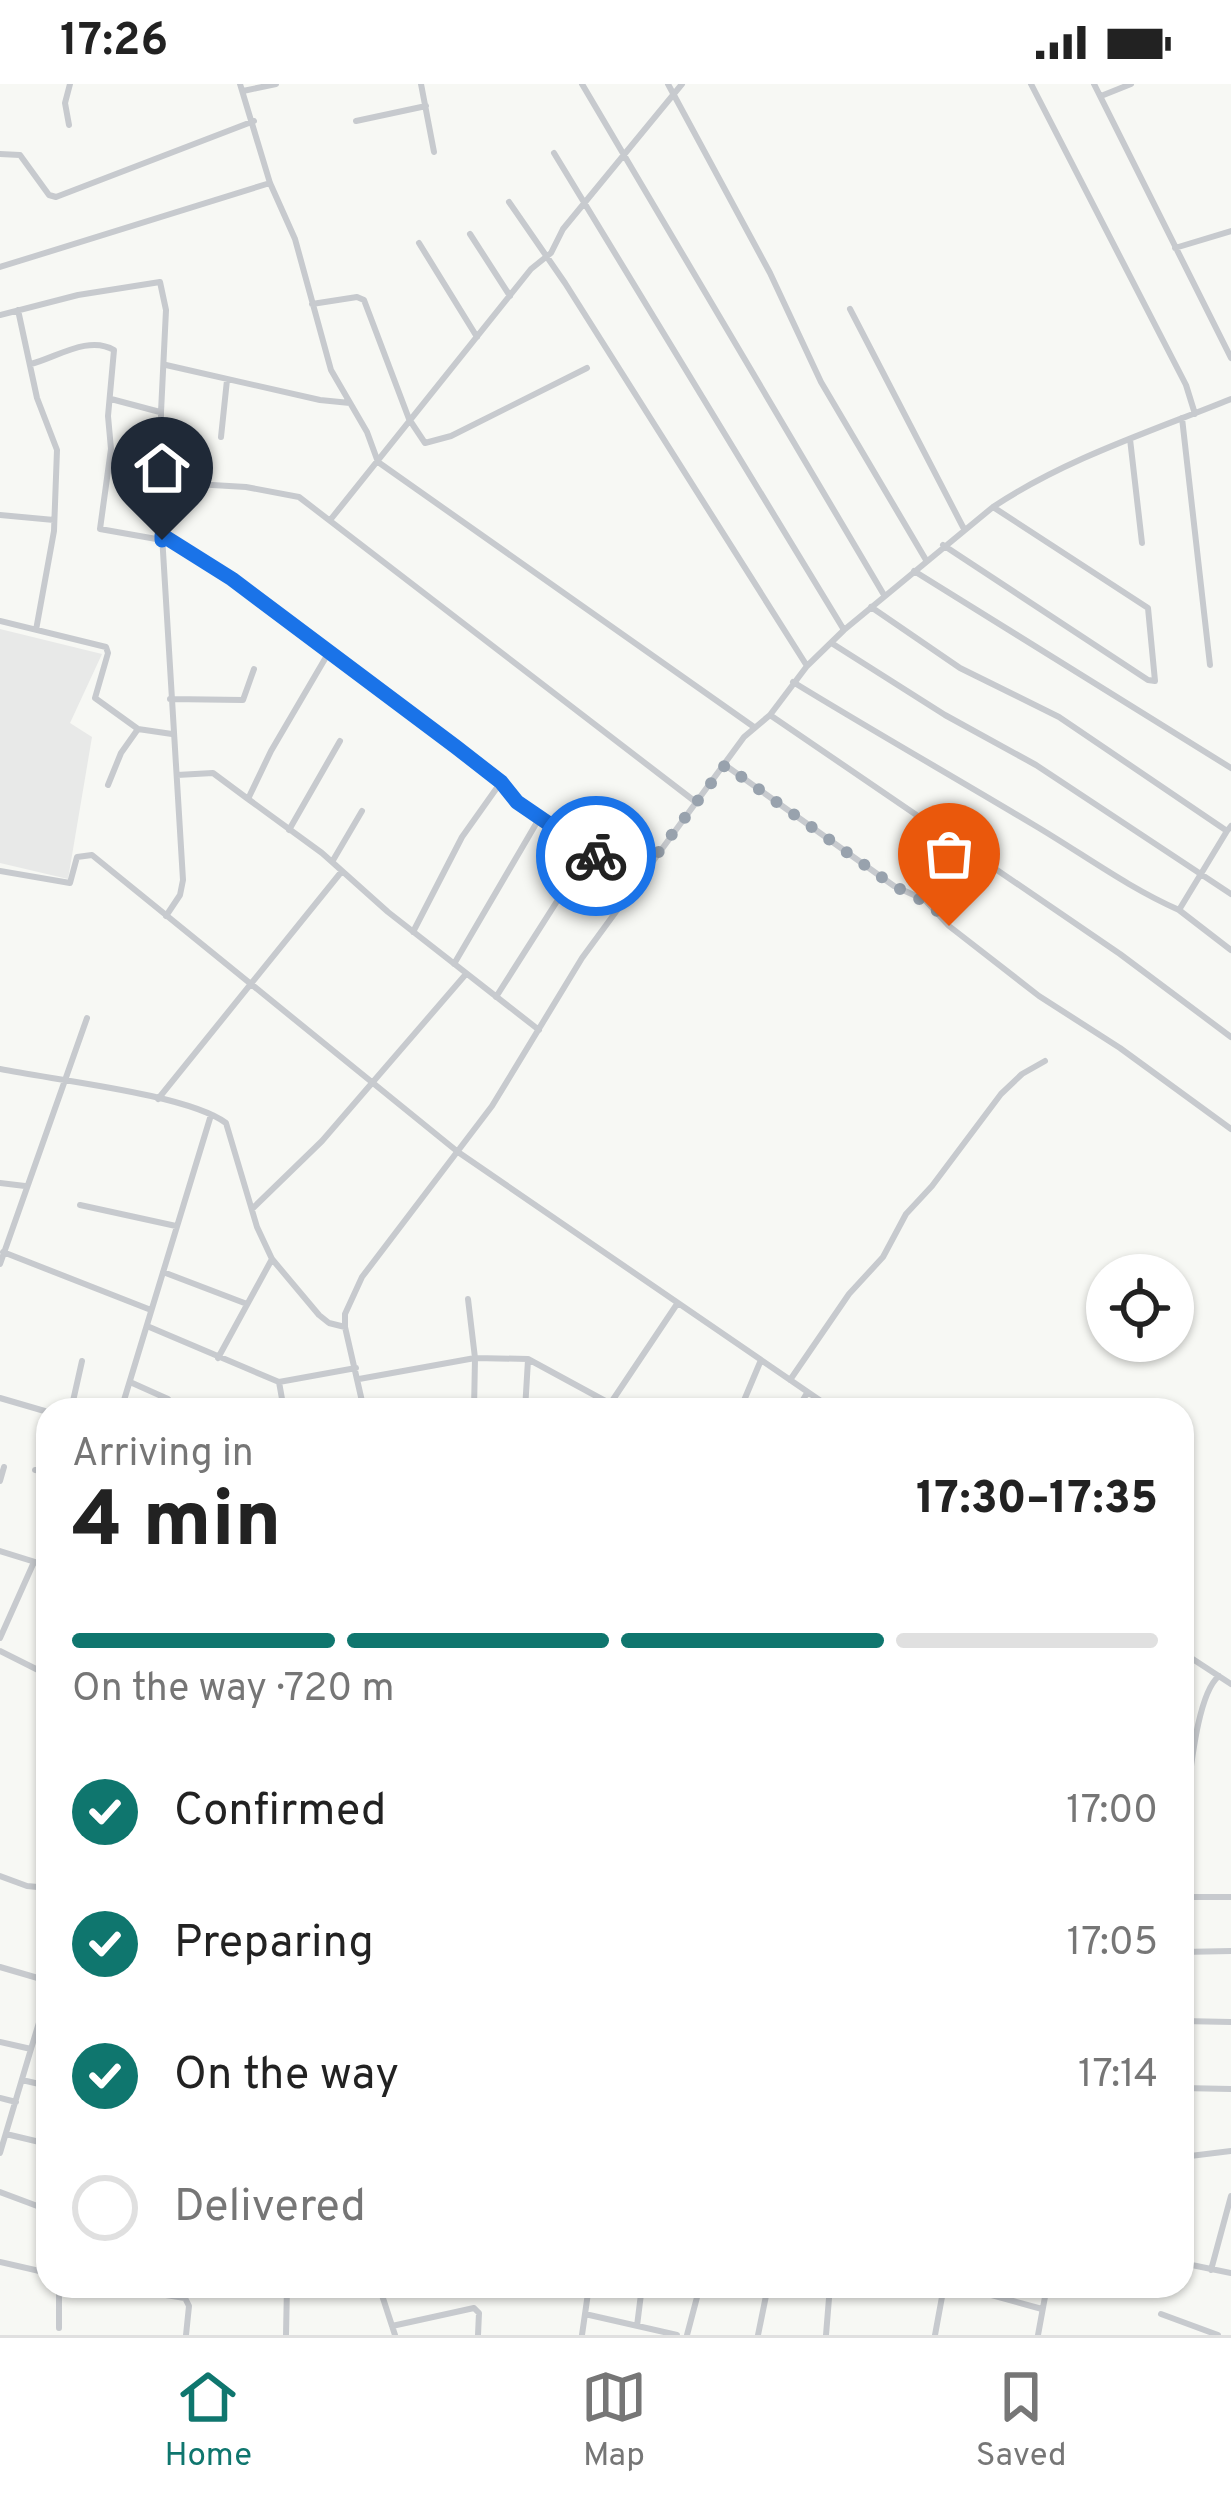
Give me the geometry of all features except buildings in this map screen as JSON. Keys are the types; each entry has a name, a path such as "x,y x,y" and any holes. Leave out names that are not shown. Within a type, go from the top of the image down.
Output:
{"street":[{"path":"69,125 65,103 70,84"},
{"path":"276,84 241,87 270,183 295,239 331,370 378,462 754,727"},
{"path":"421,84 434,152"},
{"path":"582,84 884,595"},
{"path":"668,84 770,273 821,382 926,560"},
{"path":"331,519 682,84"},
{"path":"1030,84 1186,386 1195,414"},
{"path":"1094,84 1231,358"},
{"path":"1101,96 1131,84"},
{"path":"356,121 426,106"},
{"path":"0,154 20,154 49,195 56,197 254,121"},
{"path":"554,153 844,630"},
{"path":"0,267 270,183"},
{"path":"509,202 807,666"},
{"path":"1175,248 1231,231"},
{"path":"470,234 510,296"},
{"path":"419,243 477,338"},
{"path":"0,315 160,281 166,310 162,537 183,880 180,895 166,916"},
{"path":"312,304 357,297 364,301 421,441 432,443 587,368"},
{"path":"850,309 964,529"},
{"path":"18,310 37,398 57,450 54,520 36,630"},
{"path":"31,364 74,348 110,345 116,357 100,529 162,537 232,579 501,782 517,802 635,883"},
{"path":"165,364 350,403"},
{"path":"221,437 227,380"},
{"path":"111,399 161,412"},
{"path":"362,1398 345,1327 345,1314 362,1277 408,1211 458,1152 635,883 793,682 884,595 1015,492 1231,399"},
{"path":"1182,418 1210,665"},
{"path":"1130,439 1142,543"},
{"path":"161,482 286,492 331,519 697,803"},
{"path":"943,545 1155,681 1148,608 993,507"},
{"path":"0,515 54,520"},
{"path":"914,571 1231,768"},
{"path":"871,607 960,668 1059,717 1229,828 1179,910"},
{"path":"0,621 106,647 95,698 138,729 172,734"},
{"path":"831,643 1036,765 1231,894"},
{"path":"248,799 329,652"},
{"path":"170,699 243,700 254,669"},
{"path":"793,682 1135,890 1179,910 1231,950"},
{"path":"770,715 1120,954 1231,1037"},
{"path":"108,785 121,753 138,729"},
{"path":"289,830 340,741"},
{"path":"725,765 894,886 925,900 949,926 1040,996 1231,1129"},
{"path":"177,775 213,772 539,1030"},
{"path":"413,932 462,837 501,782"},
{"path":"332,862 362,811"},
{"path":"454,964 540,818"},
{"path":"496,997 589,851"},
{"path":"0,871 70,883 76,857 86,853 458,1152 817,1398"},
{"path":"158,1099 343,871"},
{"path":"252,1209 277,1189 466,974"},
{"path":"0,1264 87,1018"},
{"path":"790,1380 849,1294 883,1257 906,1214 1001,1094 1045,1060"},
{"path":"0,1069 158,1099 212,1114 226,1123 272,1259 319,1315 345,1327"},
{"path":"125,1398 212,1114"},
{"path":"0,1183 25,1186"},
{"path":"80,1205 176,1226"},
{"path":"3,1252 152,1310"},
{"path":"218,1358 272,1259"},
{"path":"163,1272 247,1304"},
{"path":"468,1299 474,1398"},
{"path":"613,1398 678,1303"},
{"path":"147,1326 279,1382 356,1368"},
{"path":"359,1379 475,1358 528,1359 592,1398"},
{"path":"526,1398 528,1359"},
{"path":"745,1398 761,1360"},
{"path":"74,1398 82,1361"},
{"path":"130,1382 164,1398"},
{"path":"279,1382 282,1398"},
{"path":"804,1398 808,1392"},
{"path":"0,1398 36,1408"},
{"path":"0,1481 4,1467"},
{"path":"0,1551 34,1562 0,1638"},
{"path":"0,1651 36,1670"},
{"path":"1194,1660 1231,1684"},
{"path":"1194,1766 1204,1694 1219,1676"},
{"path":"0,1876 36,1887"},
{"path":"1194,1898 1231,1897"},
{"path":"1194,1952 1231,1951"},
{"path":"0,1967 36,1978"},
{"path":"1194,2021 1231,2021"},
{"path":"0,2152 36,2033"},
{"path":"0,2042 31,2049"},
{"path":"22,2080 36,2083"},
{"path":"1194,2088 1231,2090"},
{"path":"0,2098 16,2102"},
{"path":"5,2130 36,2140"},
{"path":"1194,2156 1231,2151"},
{"path":"0,2192 36,2206"},
{"path":"1211,2270 1231,2196"},
{"path":"0,2262 36,2270"},
{"path":"1194,2266 1231,2273"},
{"path":"59,2298 59,2328"},
{"path":"179,2298 189,2306 186,2335"},
{"path":"286,2335 287,2298"},
{"path":"383,2298 393,2330 474,2308 478,2335"},
{"path":"582,2335 587,2298"},
{"path":"637,2326 640,2298"},
{"path":"687,2335 698,2298"},
{"path":"758,2335 766,2298"},
{"path":"826,2335 829,2298"},
{"path":"934,2335 942,2298"},
{"path":"1004,2298 1042,2308"},
{"path":"1038,2335 1044,2298"},
{"path":"585,2314 677,2335"},
{"path":"1161,2314 1218,2335"}],"shaded area":[{"path":"0,629 102,654 70,723 92,737 68,879 0,863"}],"way so far":[{"path":"596,856 635,883 725,765 894,886 925,900 949,926"}],"route":[{"path":"162,540 162,535 232,579 501,782 517,802 596,856"}]}
